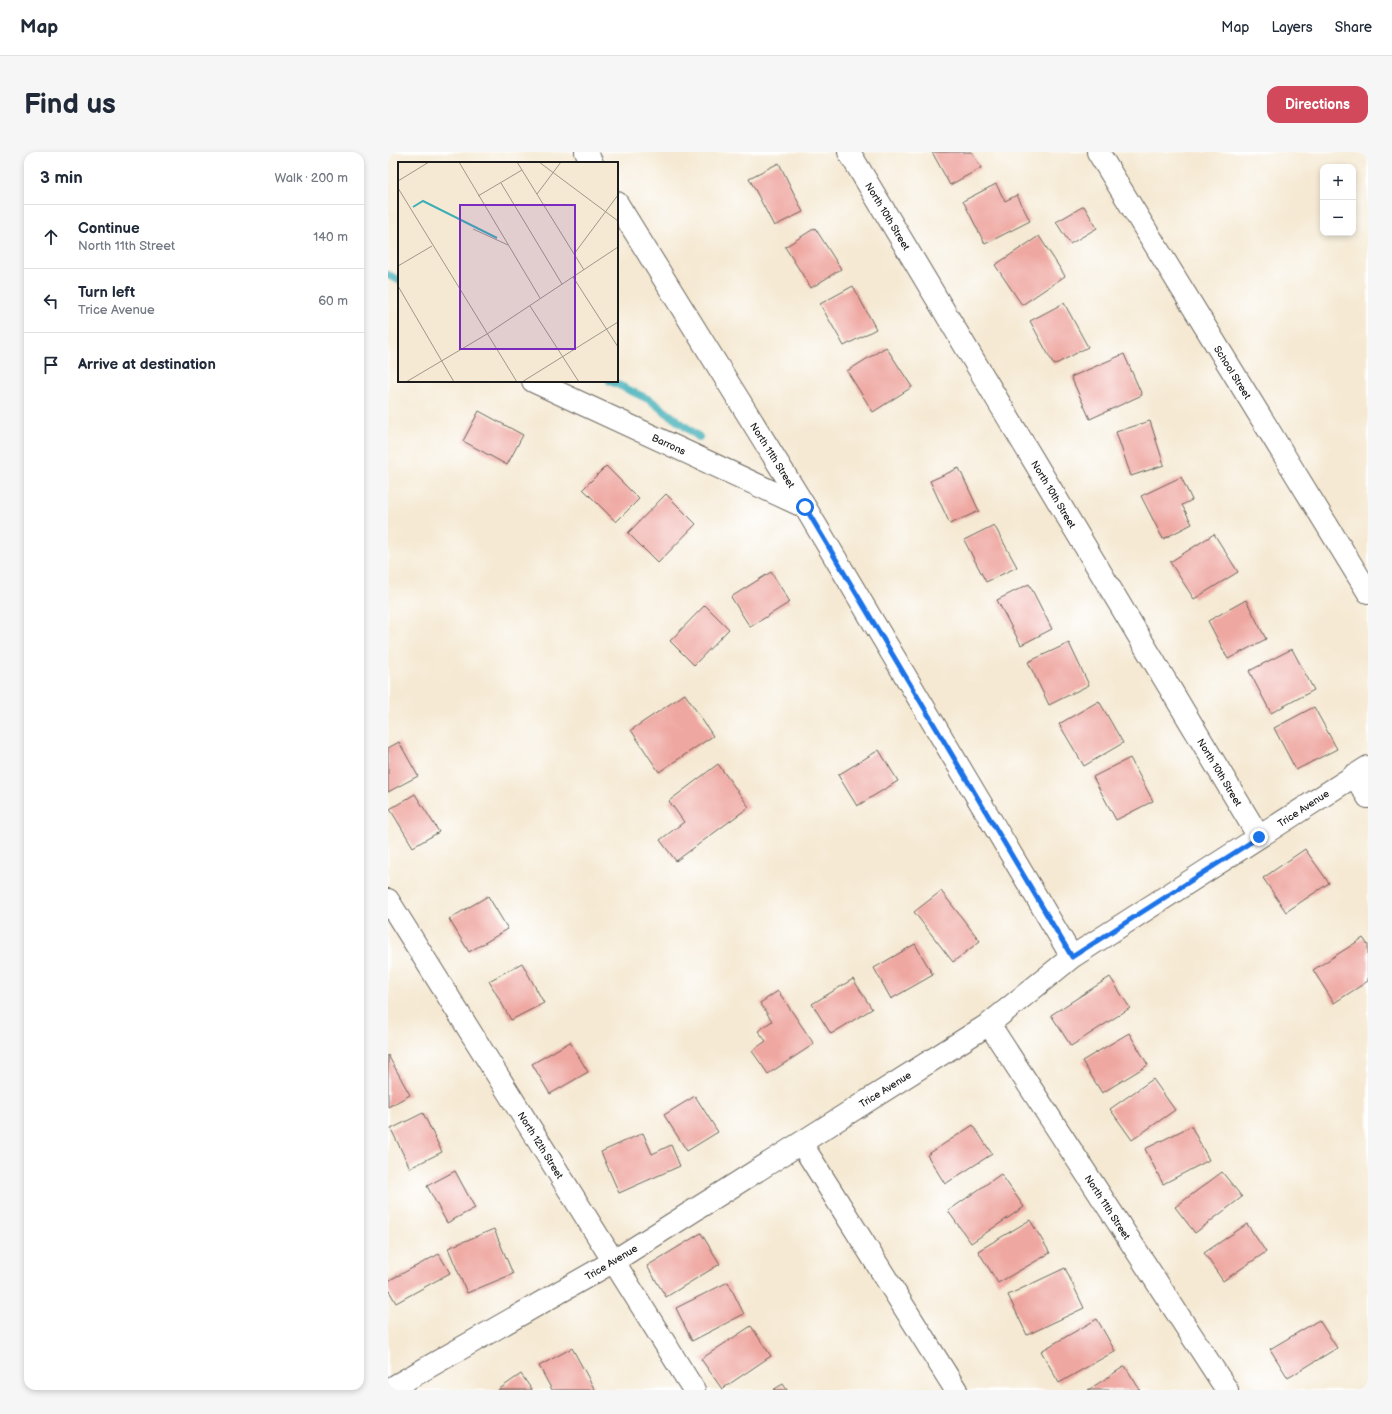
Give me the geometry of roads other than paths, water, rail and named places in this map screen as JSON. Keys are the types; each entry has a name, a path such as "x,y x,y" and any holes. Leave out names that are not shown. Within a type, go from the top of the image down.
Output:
{"street":[{"path":"586,152 591,162"},
{"name":"North 10th Street","path":"849,152 1259,837"},
{"name":"School Street","path":"1098,152 1365,578"},
{"name":"North 11th Street","path":"618,205 805,507 1072,957"},
{"name":"Barrons","path":"535,382 805,507"},
{"path":"1361,771 1368,797"},
{"name":"Trice Avenue","path":"388,1390 614,1261 989,1024 1072,957 1361,771"},
{"name":"North 12th Street","path":"388,900 694,1390"},
{"name":"North 11th Street","path":"989,1024 1227,1390"},
{"path":"801,1143 956,1390"}],"waterway":[{"path":"388,275 398,280"},
{"path":"612,382 650,400 699,437"}]}
